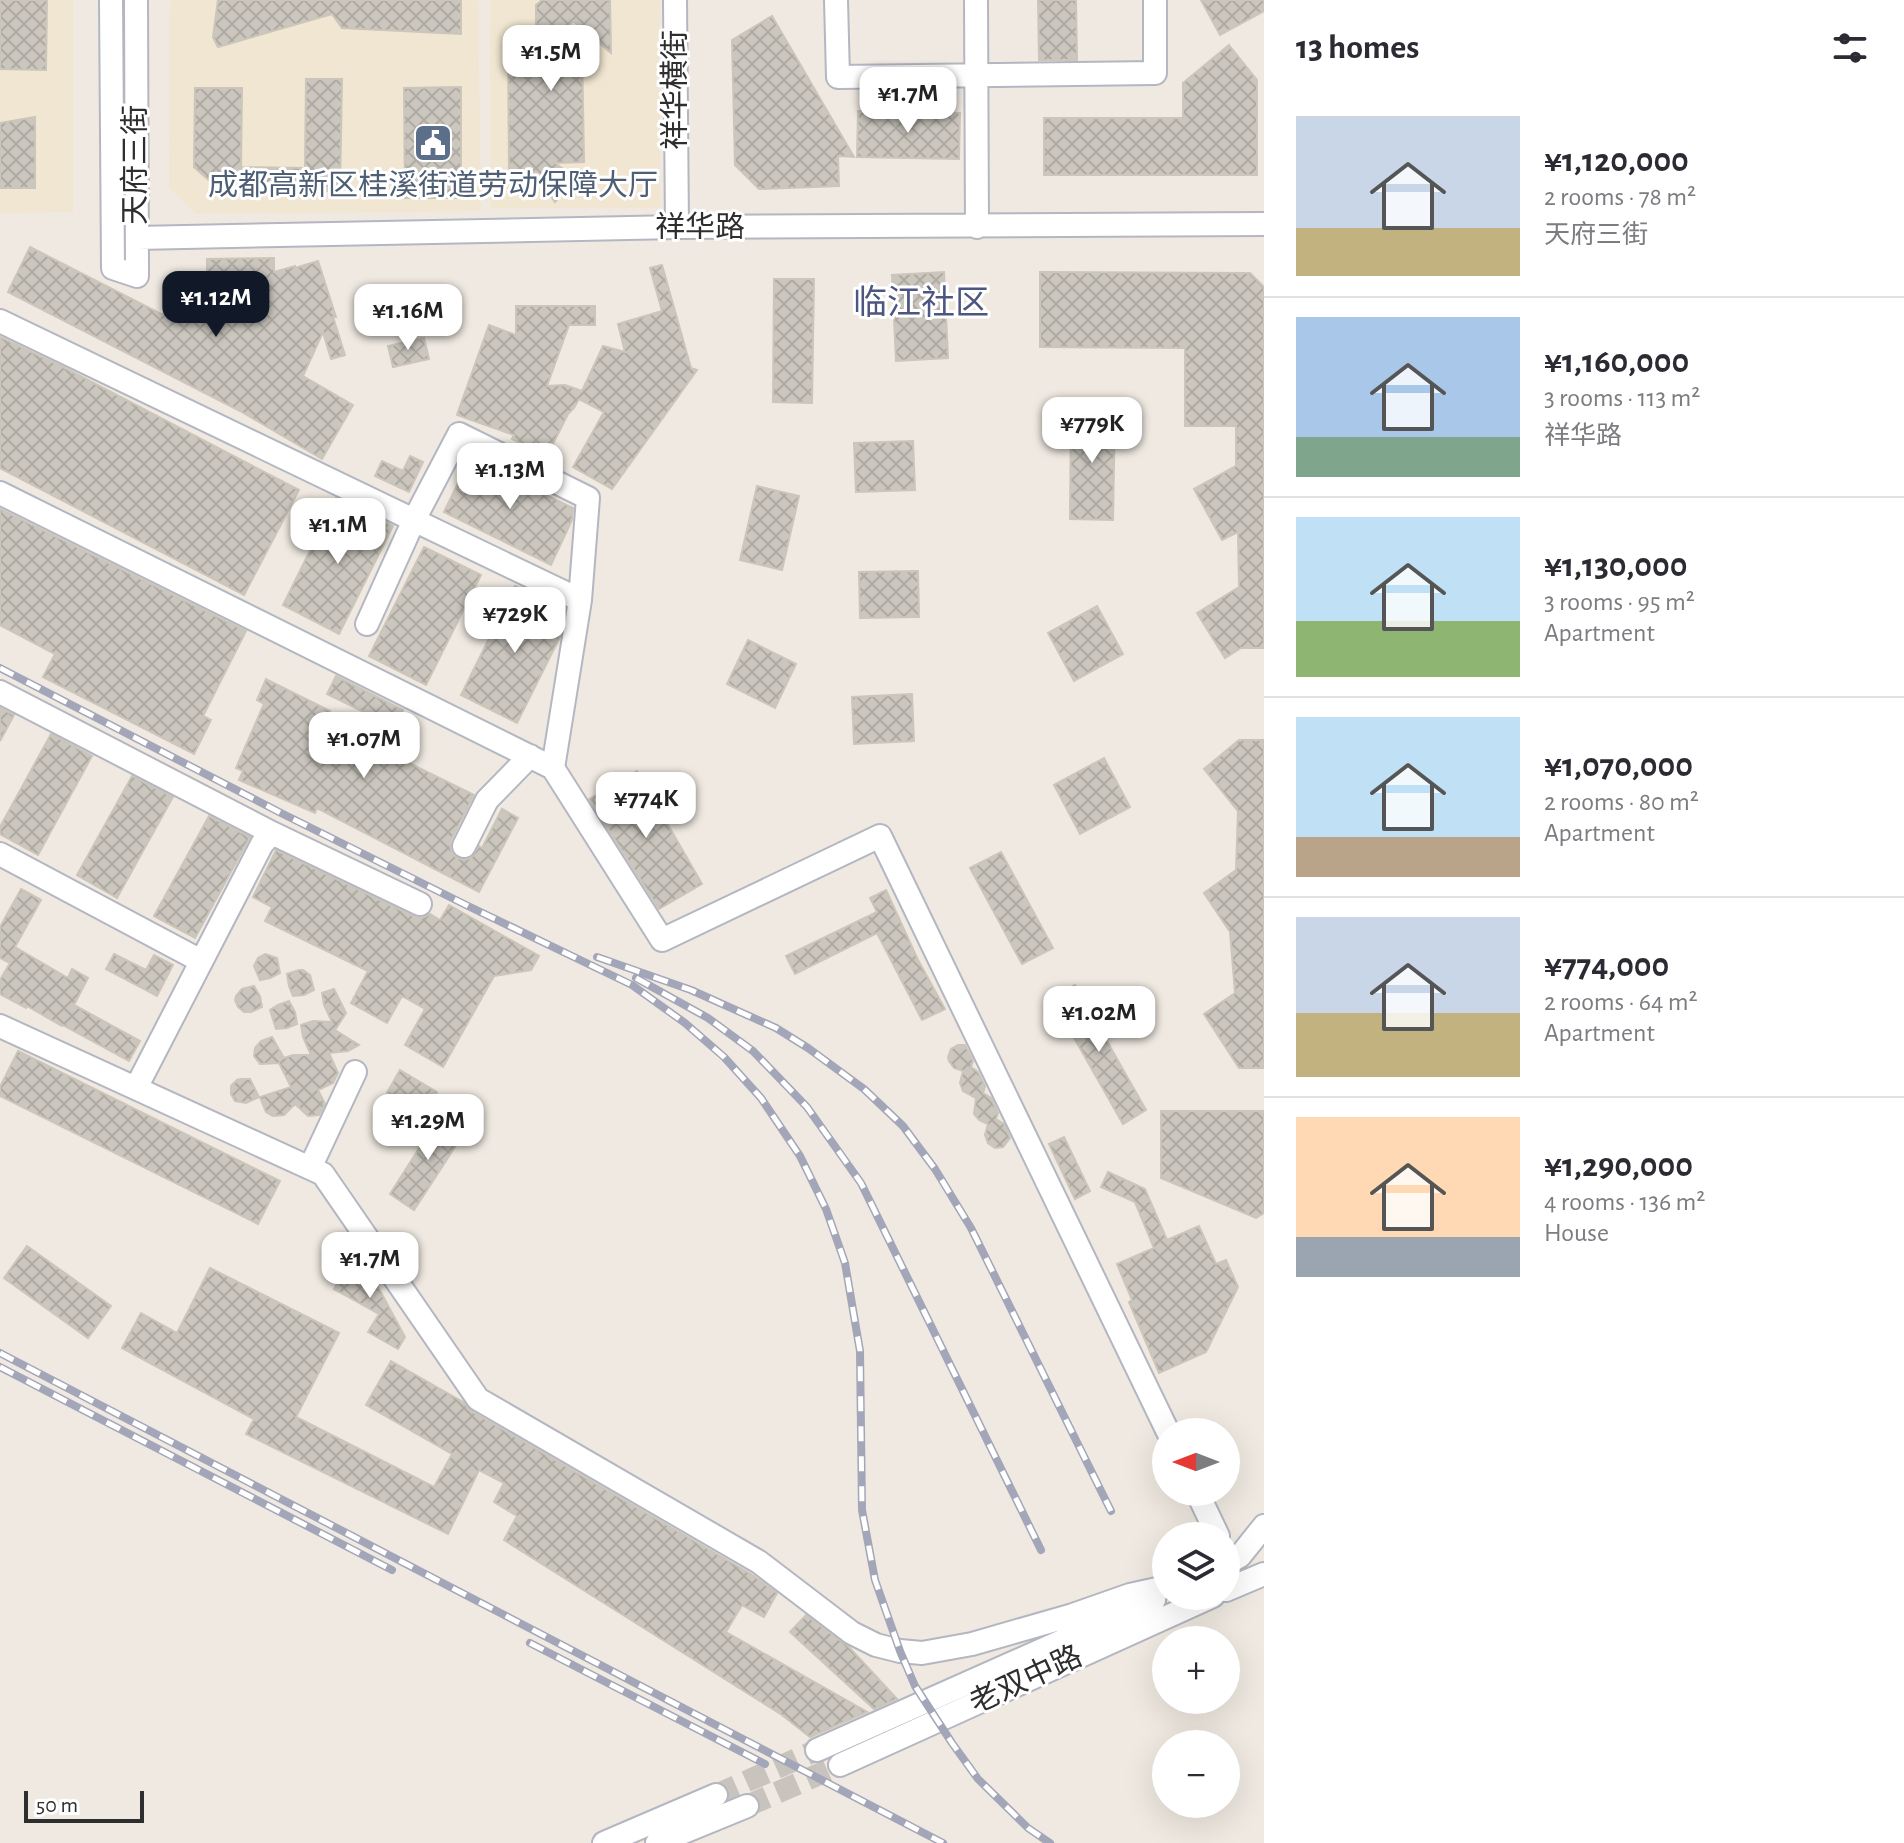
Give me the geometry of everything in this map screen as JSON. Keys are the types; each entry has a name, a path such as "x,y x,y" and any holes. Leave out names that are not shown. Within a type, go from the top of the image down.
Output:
{"street":[{"name":"天府三街","path":"111,0 113,268 137,276 136,0"},
{"name":"祥华横街","path":"675,0 677,227"},
{"path":"836,0 838,77 1155,73 1155,0"},
{"path":"976,0 977,227"},
{"name":"祥华路","path":"137,238 677,227 1264,224"},
{"path":"0,321 580,600"},
{"path":"367,624 414,520 459,434 588,498 580,600 553,768"},
{"path":"0,493 553,768 662,940 880,836 1161,1418"},
{"path":"0,692 272,833 420,904"},
{"path":"464,846 487,800 530,756"},
{"path":"136,1088 262,844 272,833"},
{"path":"0,854 201,961"},
{"path":"0,1026 323,1174 478,1399 759,1562 852,1633 876,1645 922,1653 972,1644 1152,1590"},
{"path":"310,1168 355,1072"},
{"path":"1240,1548 1264,1526"},
{"path":"1240,1584 1264,1574"},
{"name":"老双中路","path":"817,1750 1152,1601"},
{"name":"老双中路","path":"840,1765 1182,1610"},
{"path":"604,1843 716,1795"},
{"path":"657,1843 747,1806"}],"shaded area":[{"path":"0,0 73,0 73,212 0,213"},
{"path":"170,0 478,0 481,211 196,214 169,187"},
{"path":"490,0 660,0 660,208 490,208"}],"building":[{"path":"0,0 47,0 46,70 0,69"},
{"path":"218,0 461,0 461,34 342,28 332,14 218,47 213,37"},
{"path":"542,0 610,0 611,53 573,21 547,51 582,50 584,162 555,163 574,177 555,202 533,172 518,183 509,170 508,44 536,44 536,5"},
{"path":"1038,0 1076,0 1077,60 1039,60"},
{"path":"1201,0 1264,0 1264,11 1220,35"},
{"path":"772,16 854,157 838,156 839,186 759,189 735,165 732,40"},
{"path":"1229,45 1257,80 1257,175 1044,175 1044,118 1183,118 1183,83"},
{"path":"306,79 342,79 340,191 220,190 194,167 195,88 242,88 241,167 305,168"},
{"name":"成都高新区桂溪街道劳动保障大厅","path":"461,87 461,198 405,198 404,88"},
{"path":"858,111 960,113 959,159 857,157"},
{"path":"35,117 35,188 0,188 0,123"},
{"path":"30,247 163,315 175,290 214,309 222,291 264,310 264,277 207,278 207,259 274,258 274,272 318,261 345,355 331,359 323,332 303,376 353,405 322,459 240,411 8,292"},
{"path":"662,265 691,368 697,370 612,489 573,467 604,412 579,399 547,456 512,439 514,435 457,415 489,325 516,335 516,306 595,306 595,325 569,325 547,386 565,385 582,391 603,346 625,352 618,324 662,311 650,268"},
{"path":"944,272 948,358 896,361 892,275"},
{"path":"1040,272 1250,273 1264,287 1264,648 1241,648 1225,658 1197,613 1239,587 1238,532 1222,540 1194,489 1236,466 1236,426 1185,426 1185,348 1040,347"},
{"path":"774,279 814,279 812,403 773,402"},
{"path":"0,337 299,490 244,595 0,468"},
{"path":"424,338 429,359 393,367 388,346"},
{"path":"1071,411 1115,411 1113,520 1070,519"},
{"path":"913,441 915,490 856,492 854,443"},
{"path":"410,456 423,462 409,492 375,476 382,461 403,471"},
{"path":"470,458 573,508 572,520 551,565 444,512"},
{"path":"757,486 799,496 782,570 740,560"},
{"path":"336,498 393,526 339,634 283,605"},
{"path":"0,509 246,631 203,716 211,720 194,754 43,677 55,654 0,625"},
{"path":"424,547 481,575 426,685 369,656"},
{"path":"918,571 919,617 860,618 859,572"},
{"path":"515,586 564,610 560,637 517,723 461,695"},
{"path":"1097,606 1123,654 1074,681 1048,633"},
{"path":"748,640 796,664 775,708 727,684"},
{"path":"336,676 403,710 384,747 404,757 403,760 474,795 451,840 452,853 457,858 471,858 479,846 482,848 502,809 518,818 479,892 317,808 315,813 239,780 243,771 236,768 264,704 257,700 266,679 330,711 316,740 346,753 366,713 327,694"},
{"path":"912,694 914,741 854,744 852,697"},
{"path":"0,708 14,715 0,741"},
{"path":"51,734 92,756 38,855 0,834 0,827"},
{"path":"1239,740 1264,740 1264,1068 1239,1068 1204,1014 1235,993 1230,932 1204,893 1236,870 1238,811 1204,769"},
{"path":"1104,758 1130,807 1080,834 1054,785"},
{"path":"637,771 702,884 659,909 589,799"},
{"path":"132,776 173,797 117,898 77,875"},
{"path":"209,816 250,837 195,938 154,916"},
{"path":"276,850 415,917 430,914 440,920 449,905 539,956 531,970 494,976 443,1067 405,1045 425,1009 402,996 387,1023 351,1003 368,971 265,921 272,907 253,897"},
{"path":"1001,852 1053,948 1022,964 970,868"},
{"path":"21,889 41,900 15,947 68,978 72,969 88,978 74,1005 140,1041 129,1061 0,994 0,980 10,963 0,958 0,927"},
{"path":"886,890 918,960 945,1009 922,1020 877,933 795,974 786,956 877,912 870,898"},
{"path":"114,954 146,970 154,955 173,965 157,996 106,969"},
{"path":"265,954 277,958 280,973 260,980 254,966 258,958"},
{"path":"299,970 310,975 314,990 293,996 287,974"},
{"path":"1075,985 1146,1110 1123,1124 1052,999"},
{"path":"254,986 262,1007 244,1012 238,1007 236,996 242,989"},
{"path":"334,989 346,1013 335,1030 359,1045 348,1051 329,1053 338,1073 333,1083 318,1090 325,1104 319,1115 308,1116 295,1104 284,1115 273,1116 266,1112 260,1097 291,1087 279,1063 260,1064 254,1056 255,1048 261,1041 272,1037 284,1058 311,1055 301,1025 313,1021 332,1022 322,993"},
{"path":"289,1001 297,1024 276,1029 270,1010"},
{"path":"965,1045 973,1061 971,1067 978,1072 985,1086 983,1093 991,1098 998,1113 996,1119 1004,1124 1010,1138 1003,1147 995,1148 988,1143 985,1135 988,1124 974,1114 976,1098 963,1091 960,1083 963,1071 954,1068 949,1061 951,1049"},
{"path":"18,1051 280,1181 258,1224 0,1096 0,1087"},
{"path":"400,1070 437,1092 423,1115 387,1093"},
{"path":"241,1079 250,1079 259,1097 246,1103 235,1101 231,1086"},
{"path":"1161,1111 1264,1111 1264,1213 1256,1218 1161,1178"},
{"path":"441,1114 466,1130 414,1210 390,1194"},
{"path":"1064,1137 1090,1191 1075,1199 1049,1144"},
{"path":"1108,1172 1145,1189 1167,1240 1199,1226 1216,1264 1226,1260 1238,1287 1206,1352 1159,1373 1129,1302 1132,1300 1117,1264 1154,1248 1135,1202 1101,1187"},
{"path":"27,1246 111,1306 88,1338 4,1278"},
{"path":"357,1248 405,1337 398,1349 368,1332 379,1314 334,1289"},
{"path":"210,1268 339,1333 296,1417 434,1487 452,1454 366,1405 391,1361 751,1574 777,1593 764,1617 742,1605 726,1632 867,1712 810,1737 782,1715 504,1540 517,1516 494,1502 504,1483 479,1470 448,1534 246,1434 254,1419 122,1348 141,1313 177,1333"},
{"path":"806,1615 849,1647 897,1699 874,1709 790,1632"}],"tunnel":[{"path":"716,1795 817,1750"},
{"path":"747,1806 840,1765"}],"railway":[{"path":"0,668 281,813 632,985 685,1023 724,1057 761,1098 800,1156 826,1209 845,1263 860,1351 862,1510 875,1580 900,1651 915,1686 978,1779 1028,1828 1050,1843"},
{"path":"597,957 691,990 776,1028 864,1089 903,1126 935,1169 971,1228 1111,1511"},
{"path":"636,978 708,1018 753,1051 807,1107 861,1183 1041,1550"},
{"path":"0,1353 943,1843"},
{"path":"0,1367 392,1570"},
{"path":"530,1643 765,1764"}],"place":[{"name":"成都高新区桂溪街道劳动保障大厅","path":"433,143"}],"district":[{"name":"临江社区","path":"921,304"}]}
